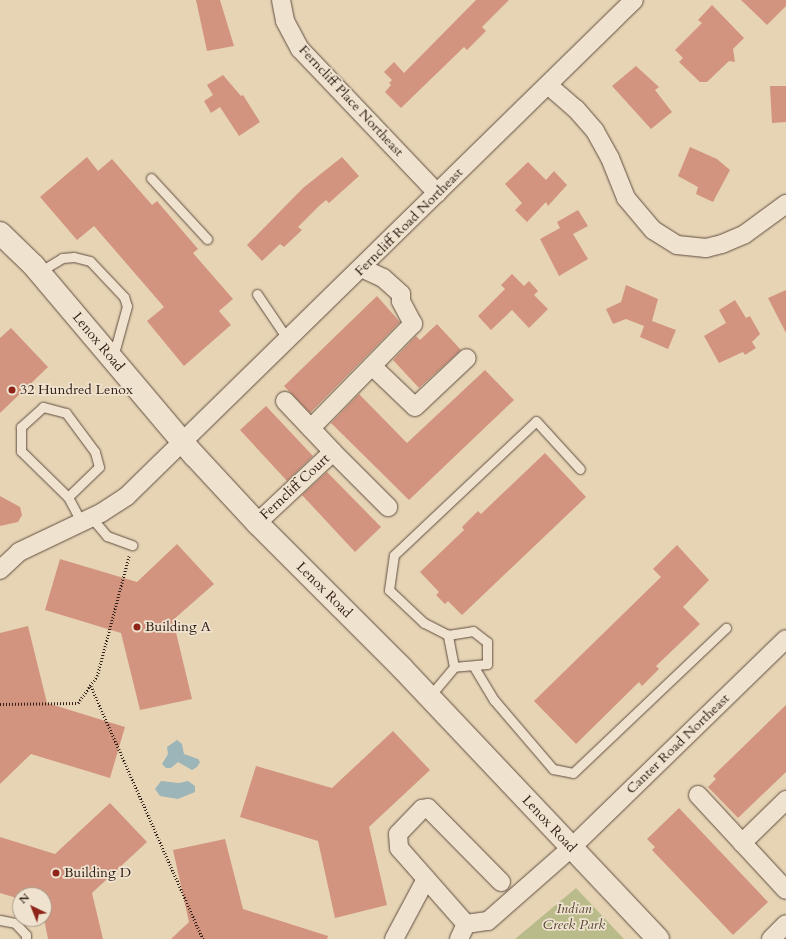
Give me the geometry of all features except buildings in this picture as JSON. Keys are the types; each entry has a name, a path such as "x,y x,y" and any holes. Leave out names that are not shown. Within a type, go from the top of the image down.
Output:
{"street":[{"name":"Ferncliff Place Northeast","path":"281,0 285,21 300,49 437,193"},
{"name":"Ferncliff Road Northeast","path":"0,570 19,552 86,519 127,496 183,443 634,0"},
{"path":"548,85 576,109 595,131 626,198 653,230 677,245 706,248 722,244 745,234 786,204"},
{"name":"Lenox Road","path":"0,233 40,272 183,443 257,523 429,697 570,849 658,939"},
{"path":"310,428 413,324 402,301 394,301 372,280 357,272"},
{"path":"372,366 415,407 467,358"},
{"name":"Ferncliff Court","path":"285,401 388,508"},
{"name":"Ferncliff Court","path":"257,523 333,452"},
{"name":"Canter Road Northeast","path":"463,932 488,921 570,849 786,639"},
{"path":"698,796 786,890"},
{"path":"742,843 786,800"},
{"path":"463,932 426,879 399,848 397,841 398,834 422,809 428,808 501,882"},
{"path":"394,939 426,879"},
{"path":"772,939 786,924"}],"lane":[{"path":"151,178 207,239"},
{"path":"40,272 62,258 74,257 90,261 124,298 126,306 112,359"},
{"path":"257,294 288,340"},
{"path":"68,497 99,466 95,452 66,414 43,407 21,427 21,451 68,497 86,519 107,536 132,546"},
{"path":"454,667 474,667 487,664 487,642 473,631 448,635 424,623 389,590 394,555 536,421 580,469"},
{"path":"474,667 494,700 553,769 573,773 726,628"},
{"path":"448,635 454,667"},
{"path":"429,697 454,667"},
{"path":"0,920 14,923 26,935 26,939"}],"path":[{"path":"0,704 78,703 97,676 132,546"},
{"path":"90,686 203,939"}],"green space":[{"name":"Indian Creek Park","path":"576,888 624,939 515,939"}],"water":[{"path":"177,740 182,744 184,754 198,759 200,762 197,767 192,770 178,762 171,768 166,768 162,764 168,754 167,747"},
{"path":"161,781 179,783 188,781 195,786 195,792 178,799 160,796 155,789"}],"place":[{"name":"32 Hundred Lenox","path":"12,390"},
{"name":"Building A","path":"137,627"},
{"name":"Building D","path":"56,873"}]}
